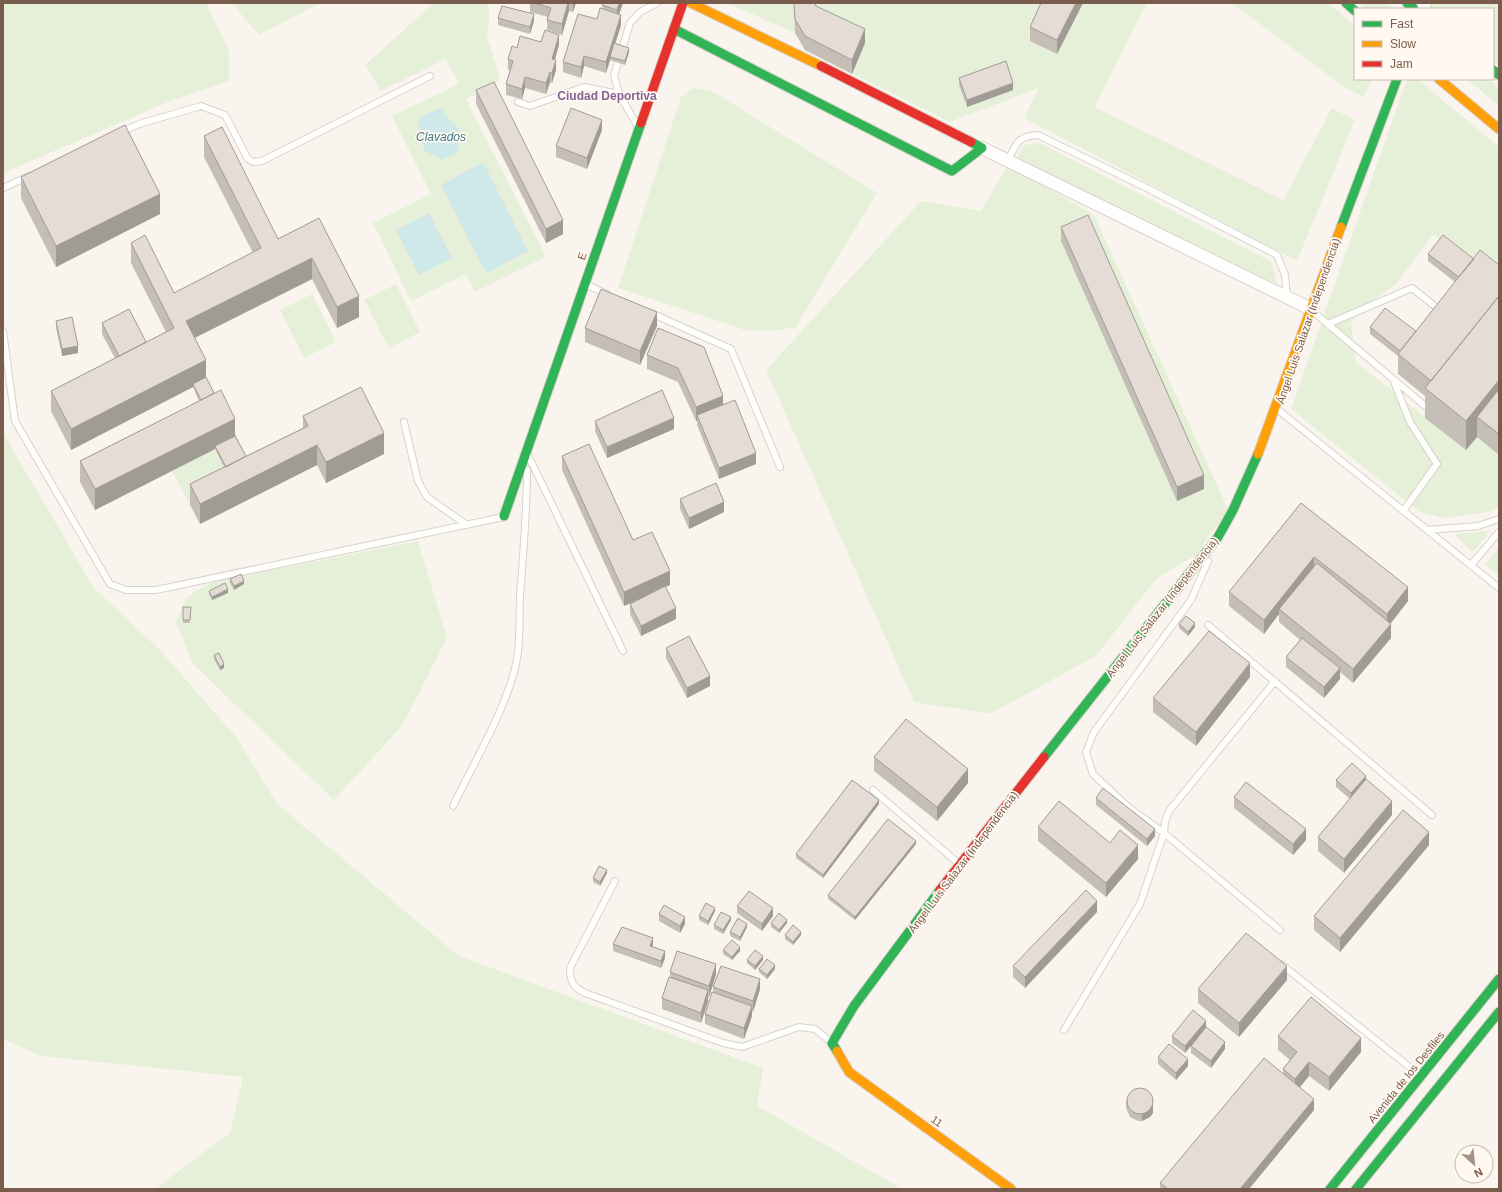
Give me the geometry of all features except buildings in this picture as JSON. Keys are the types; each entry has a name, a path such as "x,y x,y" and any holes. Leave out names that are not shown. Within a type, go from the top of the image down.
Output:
{"main road":[{"name":"E","path":"504,516 638,128 683,3"},
{"path":"674,29 952,171 982,148 774,42 692,3"},
{"path":"1346,3 1354,10"},
{"name":"Ángel Luis Salazar (Independencia)","path":"832,1043 852,1004 959,864 1218,537 1233,512 1277,409 1311,309 1397,80"},
{"path":"1439,80 1499,129"},
{"name":"Avenida de los Desfiles","path":"1356,1189 1499,980"},
{"name":"Avenida de los Desfiles","path":"1330,1189 1429,1083 1499,1012"},
{"name":"11","path":"832,1043 849,1072 1011,1189"}],"street":[{"path":"982,148 1311,309"}],"lane":[{"path":"638,128 619,94 614,75 630,23 640,12 657,3"},
{"path":"110,138 139,124 201,106 225,115 248,159 253,162 262,161 430,76"},
{"path":"518,102 530,106 584,87 619,94"},
{"path":"1008,161 1017,142 1025,136 1038,134 1277,255 1285,275 1287,298"},
{"path":"3,188 39,171"},
{"path":"585,284 614,297"},
{"path":"1328,324 1412,288 1445,315"},
{"path":"1311,309 1431,411"},
{"path":"644,310 731,349 780,467"},
{"path":"3,331 15,421 110,584 126,590 156,590 504,516"},
{"path":"1394,380 1410,422 1437,464 1403,511"},
{"path":"1277,409 1499,588"},
{"path":"404,422 418,481 427,498 467,525"},
{"path":"527,452 623,651"},
{"path":"453,806 490,732 513,676 520,644 520,599 527,505 527,452"},
{"path":"1427,530 1478,526 1499,519"},
{"path":"1472,566 1499,532"},
{"path":"1218,537 1191,600 1094,732 1086,752 1093,774 1128,807 1164,833 1280,930"},
{"path":"1208,625 1432,815"},
{"path":"1064,1030 1140,904 1164,833 1165,822 1169,811 1274,681"},
{"path":"873,790 959,864"},
{"path":"614,881 570,968 570,979 575,988 585,994 735,1046 742,1047 757,1043 798,1027 815,1029 832,1043"},
{"path":"1278,961 1429,1083"}],"green space":[{"path":"3,3 206,3 229,50 229,81 168,102 3,173"},
{"path":"234,3 320,3 259,35 239,12"},
{"path":"434,3 487,3 490,14 487,36 500,79 495,85 466,99 546,257 475,292 466,274 411,301 373,223 431,194 392,116 459,84 446,59 381,91 365,65"},
{"path":"727,3 1147,3 1095,107 1283,200 1332,108 1355,120 1297,261 1024,118 1039,88 950,122 805,50 795,33"},
{"path":"1232,3 1328,3 1354,24 1354,80 1372,80 1364,97 1344,87"},
{"path":"1359,3 1387,3 1393,8 1365,8"},
{"path":"1421,3 1499,3 1499,66 1494,62 1494,8 1427,8"},
{"path":"1408,80 1418,80 1499,147 1499,285 1433,235 1396,284 1366,305 1351,323 1356,362 1466,450 1477,437 1499,455 1499,507 1489,512 1443,518 1418,511 1291,409 1404,87"},
{"path":"1468,80 1489,80 1499,88 1499,106"},
{"path":"693,88 710,90 877,193 796,327 774,331 745,330 618,288 681,97"},
{"path":"1040,143 1272,262 1277,284 1017,158 1024,145"},
{"path":"1008,165 1094,215 1228,509 1196,555 1156,579 1096,656 990,714 914,702 766,370 921,201 981,211"},
{"path":"396,284 420,332 389,348 364,300"},
{"path":"312,294 336,342 304,358 280,310"},
{"path":"3,433 94,588 159,649 237,738 277,804 459,956 763,1068 757,1106 902,1189 155,1189 230,1133 243,1077 42,1056 3,1039"},
{"path":"215,449 233,484 190,505 172,471"},
{"path":"1487,531 1487,536 1473,552 1456,536 1456,534"},
{"path":"418,541 447,638 402,726 334,800 192,663 176,622 185,599 199,589 216,581"},
{"path":"1499,547 1499,575 1485,564"}],"water":[{"name":"Clavados","path":"440,108 459,130 458,152 442,160 424,150 418,118"},
{"path":"483,162 528,251 486,273 441,185"},
{"path":"429,213 452,258 419,275 396,230"}],"traffic: fast":[{"path":"1346,3 1354,10"},
{"path":"1407,3 1413,8"},
{"path":"674,29 952,171 982,148 971,142"},
{"path":"1494,71 1499,75"},
{"path":"1341,227 1397,80"},
{"path":"504,516 641,123"},
{"path":"1044,757 1218,537 1233,510 1258,454"},
{"path":"837,1051 832,1043 854,1006 940,890"},
{"path":"1330,1189 1499,979"},
{"path":"1356,1189 1499,1012"}],"traffic: slow":[{"path":"691,3 821,66"},
{"path":"1440,80 1499,129"},
{"path":"1258,454 1341,227"},
{"path":"837,1051 849,1072 1011,1189"}],"traffic: jam":[{"path":"641,123 683,3"},
{"path":"821,66 971,142"},
{"path":"940,890 1044,757"}],"district":[{"name":"Ciudad Deportiva","path":"607,96"}]}
